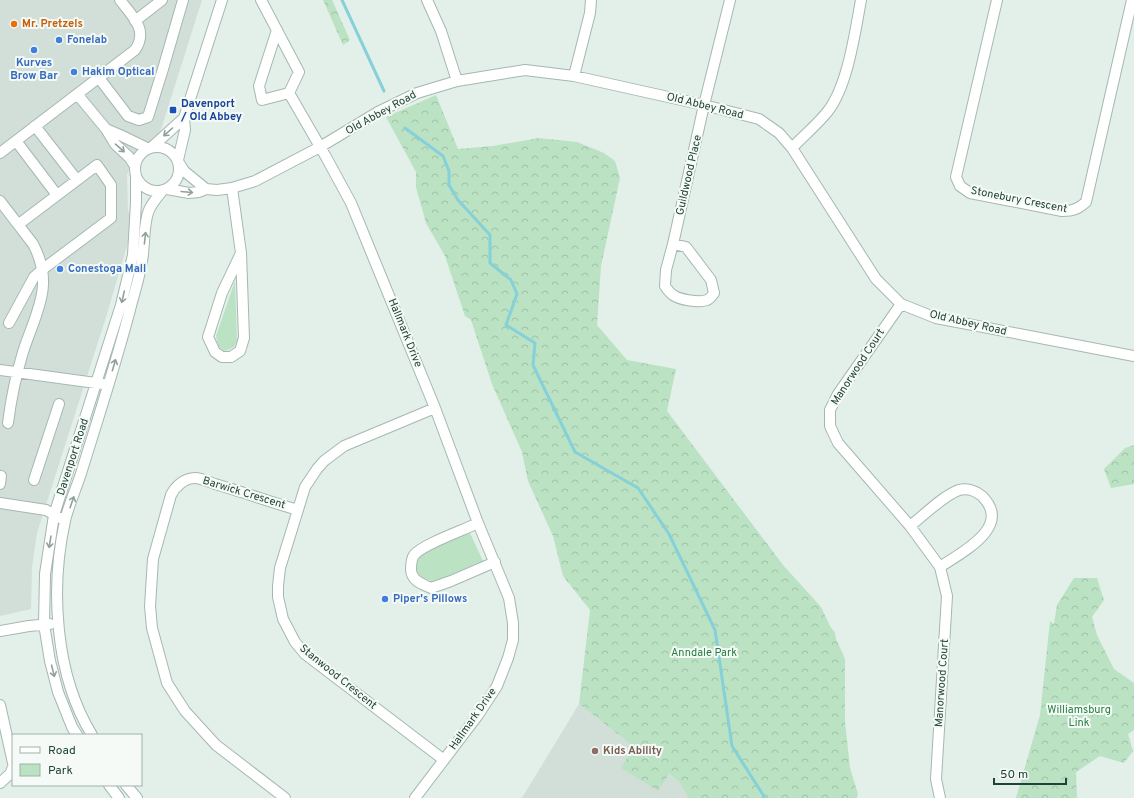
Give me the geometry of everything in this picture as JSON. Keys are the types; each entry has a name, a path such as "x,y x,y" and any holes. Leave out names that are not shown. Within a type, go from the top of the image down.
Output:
{"street":[{"path":"0,153 99,78 134,50 139,44 141,36 139,27 120,0"},
{"path":"135,20 162,0"},
{"path":"99,78 128,116 139,120 148,117 183,0"},
{"path":"184,118 150,148 139,155 135,166 136,178 145,188 150,190 165,190 175,182 177,178 179,168 178,161 185,130 184,118 222,0"},
{"path":"261,0 277,30 299,72 289,93 262,100 258,86 277,30"},
{"path":"427,0 441,31 457,81"},
{"path":"574,76 590,13 591,0"},
{"name":"Guildwood Place","path":"673,244 686,247 711,280 714,294 709,300 692,301 672,295 665,286 666,270 730,0"},
{"path":"792,148 828,111 839,94 845,76 861,0"},
{"name":"Stonebury Crescent","path":"997,0 956,177 960,186 970,193 1062,211 1072,211 1079,208 1086,202 1130,1"},
{"name":"Old Abbey Road","path":"165,190 189,193 199,192 206,189 217,190 232,188 255,181 320,147 378,112 417,92 457,81 525,70 574,76 759,119 779,133 792,148 876,279 901,304 936,318 1134,356"},
{"name":"Hallmark Drive","path":"289,93 351,203 435,408 478,524 509,598 513,623 513,640 497,686 415,798"},
{"path":"78,94 106,129 115,144 129,157 135,166"},
{"path":"35,126 77,180"},
{"path":"106,129 150,148 164,148 174,155 184,171 206,189"},
{"path":"16,141 57,195"},
{"path":"9,323 34,277 111,218 111,185 97,165 19,224"},
{"name":"Davenport Road","path":"76,734 72,727 58,692 50,661 44,624 45,574 54,515 121,305 133,255 136,178"},
{"path":"232,188 241,254 244,338 240,351 231,357 222,357 215,352 208,337 222,293 241,254"},
{"name":"Davenport Road","path":"91,734 83,722 70,685 61,648 58,624 57,575 65,520 80,478 133,301 142,261 148,215 151,206 165,190"},
{"path":"0,201 33,244 43,270 44,284 11,397 8,423"},
{"name":"Manorwood Court","path":"901,304 838,394 830,410 830,426 838,443 910,526 940,567 947,596 936,778 940,798"},
{"path":"0,370 108,385"},
{"path":"34,480 59,404"},
{"name":"Stanwood Crescent","path":"435,408 356,441 332,454 317,469 305,487 280,568 278,597 283,619 291,636 305,654 444,760"},
{"name":"Barwick Crescent","path":"285,798 216,745 185,711 167,682 152,628 150,606 153,559 171,495 175,488 180,484 195,478 298,510"},
{"path":"910,526 949,495 960,490 969,489 977,492 987,502 992,510 991,524 985,534 972,546 940,567"},
{"path":"0,503 46,510 65,520"},
{"path":"478,524 440,540 413,555 411,572 415,580 431,588 495,562"},
{"path":"0,631 44,624 58,624"},
{"path":"0,705 12,759"},
{"path":"0,783 10,774 12,769"},
{"path":"110,786 119,798"},
{"path":"127,786 133,797"}],"shaded area":[{"name":"Conestoga Mall","path":"0,0 202,0 158,139 138,145 127,175 128,211 134,222 106,317 37,533 32,567 31,609 0,616"},
{"name":"Kids Ability","path":"579,704 699,798 522,798"}],"green space":[{"path":"323,0 332,0 350,40 343,45"},
{"name":"Anndale Park","path":"436,95 458,149 493,146 539,138 577,142 604,153 615,161 620,178 601,266 597,325 627,360 676,369 667,411 783,565 821,607 835,633 836,639 845,659 845,722 850,768 858,794 857,798 689,798 680,783 669,774 658,791 621,768 632,750 652,761 579,704 590,610 563,576 553,536 528,481 522,452 492,384 471,320 465,316 445,256 426,223 416,187 416,172 386,117"},
{"path":"235,281 237,341 234,347 225,351 218,346 216,336"},
{"path":"1134,445 1134,484 1111,488 1104,469 1125,448"},
{"path":"470,533 483,561 434,581 421,577 417,570 417,562 425,551"},
{"name":"Williamsburg Link","path":"1074,578 1097,578 1104,600 1092,617 1097,635 1114,669 1134,683 1134,730 1128,734 1133,751 1124,763 1100,756 1076,772 1077,798 1016,798 1040,715 1050,621 1054,624 1057,605"}],"waterway":[{"path":"342,0 384,91"},
{"path":"405,128 443,156 449,171 449,185 458,200 490,235 490,263 511,280 517,294 506,325 535,343 533,365 575,452 638,488 669,534 715,630 732,746 765,798"}],"place":[{"name":"Mr. Pretzels","path":"14,24"},
{"name":"Fonelab","path":"59,40"},
{"name":"Kurves Brow Bar","path":"34,50"},
{"name":"Hakim Optical","path":"74,72"},
{"name":"Davenport / Old Abbey","path":"173,110"},
{"name":"Conestoga Mall","path":"60,269"},
{"name":"Piper's Pillows","path":"385,599"},
{"name":"Kids Ability","path":"595,751"}]}
